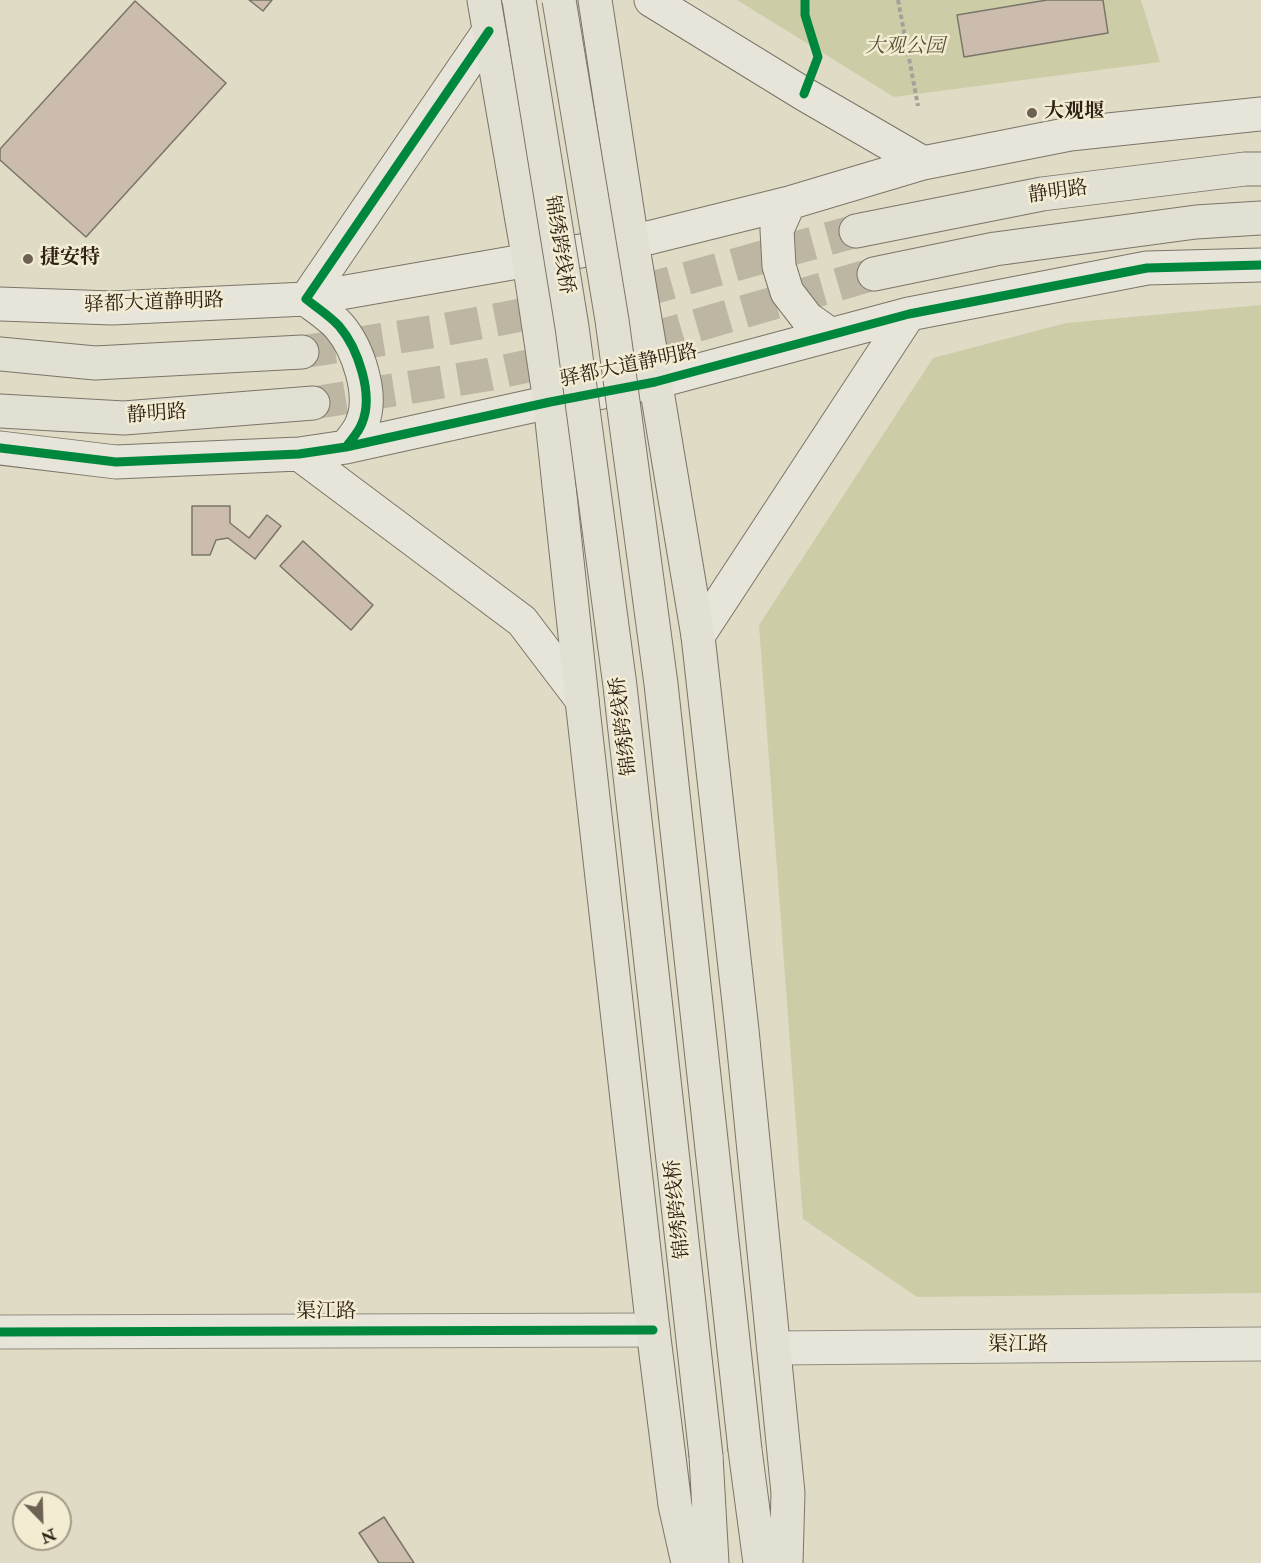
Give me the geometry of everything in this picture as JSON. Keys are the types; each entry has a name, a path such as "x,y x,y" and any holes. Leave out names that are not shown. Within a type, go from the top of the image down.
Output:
{"main road":[{"name":"锦绣跨线桥","path":"519,0 572,327 620,686 706,1456 712,1563"},
{"name":"锦绣跨线桥","path":"559,0 612,320 661,684 745,1450 760,1563"},
{"path":"595,0 632,242 698,636 740,1018 788,1493 786,1563"},
{"path":"487,15 529,261 550,402 653,1330 675,1505 688,1563"},
{"name":"静明路","path":"856,231 1042,194 1245,169 1261,169"},
{"path":"874,274 995,249 1196,222 1261,218"},
{"path":"0,354 95,363 302,352"},
{"name":"静明路","path":"0,411 124,418 313,403"}],"street":[{"path":"651,0 804,94 923,163"},
{"path":"346,447 362,423 366,407 364,378 357,357 339,326 306,299 487,15"},
{"name":"驿都大道静明路","path":"0,304 112,308 306,299 632,242 789,203 923,163 1070,134 1261,114"},
{"path":"789,203 777,230 779,266 787,292 807,318 831,335"},
{"name":"驿都大道静明路","path":"0,448 116,462 299,454 346,447 550,402 655,382 909,314 1147,268 1261,265"},
{"path":"698,636 909,314"},
{"path":"299,454 522,621 582,700"},
{"name":"渠江路","path":"0,1332 653,1330"},
{"name":"渠江路","path":"774,1348 1261,1344"}],"path":[{"path":"898,0 918,105"}],"green space":[{"name":"大观公园","path":"737,0 1141,0 1160,62 894,97"},
{"path":"1261,305 1261,1293 917,1297 803,1219 759,625 933,358 1066,323"}],"building":[{"path":"249,0 272,0 263,11"},
{"path":"1047,0 1103,0 1108,33 964,57 957,15"},
{"path":"135,1 226,83 86,237 0,160 0,149"},
{"path":"192,506 230,506 230,523 249,538 267,515 281,526 255,559 228,538 216,540 210,555 192,555"},
{"path":"303,541 373,605 351,630 280,566"},
{"path":"384,1517 414,1563 379,1563 359,1533"}],"tunnel":[{"path":"302,352 437,331 627,295 856,231"},
{"path":"313,403 486,375 636,343 874,274"}],"cycle path":[{"path":"804,94 818,57 805,15 805,0"},
{"path":"346,447 359,430 365,412 366,399 362,372 346,335 327,315 306,299 489,31"},
{"path":"0,448 116,462 299,454 346,447 550,402 655,382 909,314 1147,268 1261,265"},
{"path":"0,1332 653,1330"}],"place":[{"name":"大观堰","path":"1032,113"},
{"name":"捷安特","path":"28,259"}]}
